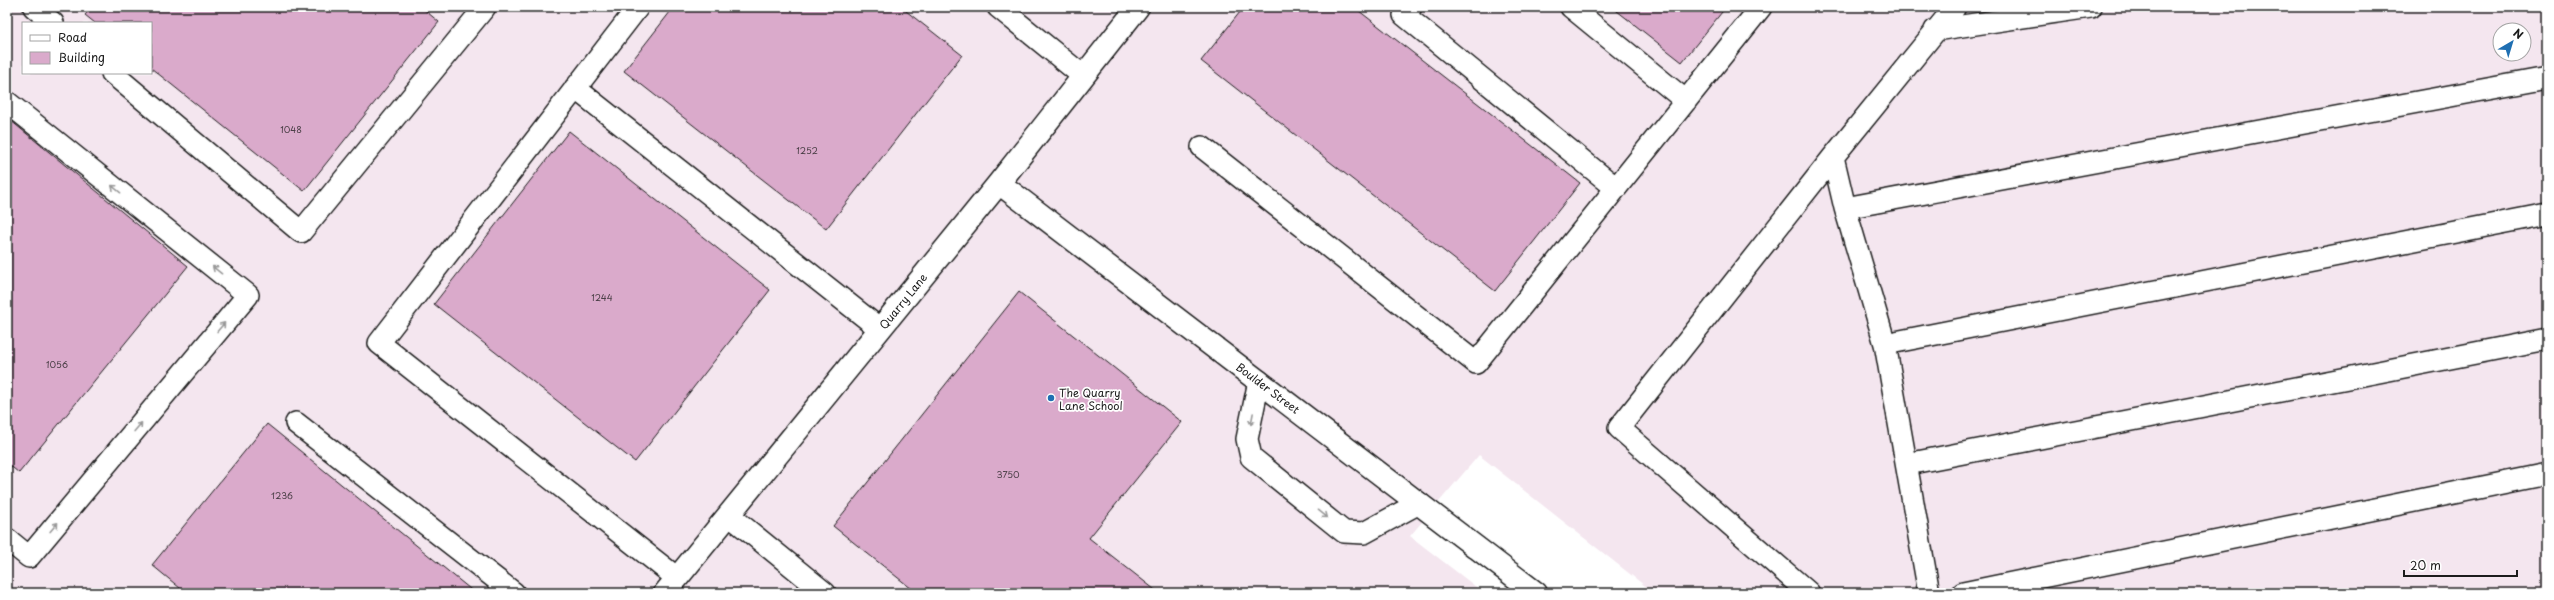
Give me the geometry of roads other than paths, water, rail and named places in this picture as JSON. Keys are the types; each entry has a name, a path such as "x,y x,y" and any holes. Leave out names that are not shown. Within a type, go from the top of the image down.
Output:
{"street":[{"name":"Quarry Lane","path":"671,586 999,183 1138,7"},
{"name":"Boulder Street","path":"999,183 1536,593"}],"lane":[{"path":"34,7 52,22"},
{"path":"638,7 378,342 671,586"},
{"path":"998,7 1083,76"},
{"path":"1411,7 1404,15 1616,188"},
{"path":"1571,7 1686,101"},
{"path":"1202,147 1476,363 1761,7"},
{"path":"1809,593 1619,428 1833,157 1955,7"},
{"path":"1935,30 2091,7"},
{"path":"113,74 301,232 481,8"},
{"path":"1845,208 2547,78"},
{"path":"575,88 880,329"},
{"path":"7,102 248,294 30,557 7,539"},
{"path":"1833,157 1845,208 1885,344 1930,593"},
{"path":"1885,344 2547,214"},
{"path":"1906,464 2547,339"},
{"path":"1259,381 1248,440 1251,457 1344,532 1364,533 1419,503"},
{"path":"296,423 514,593"},
{"path":"1963,593 2547,474"},
{"path":"729,515 825,593"}],"place":[{"name":"The Quarry Lane School","path":"1051,398"}]}
